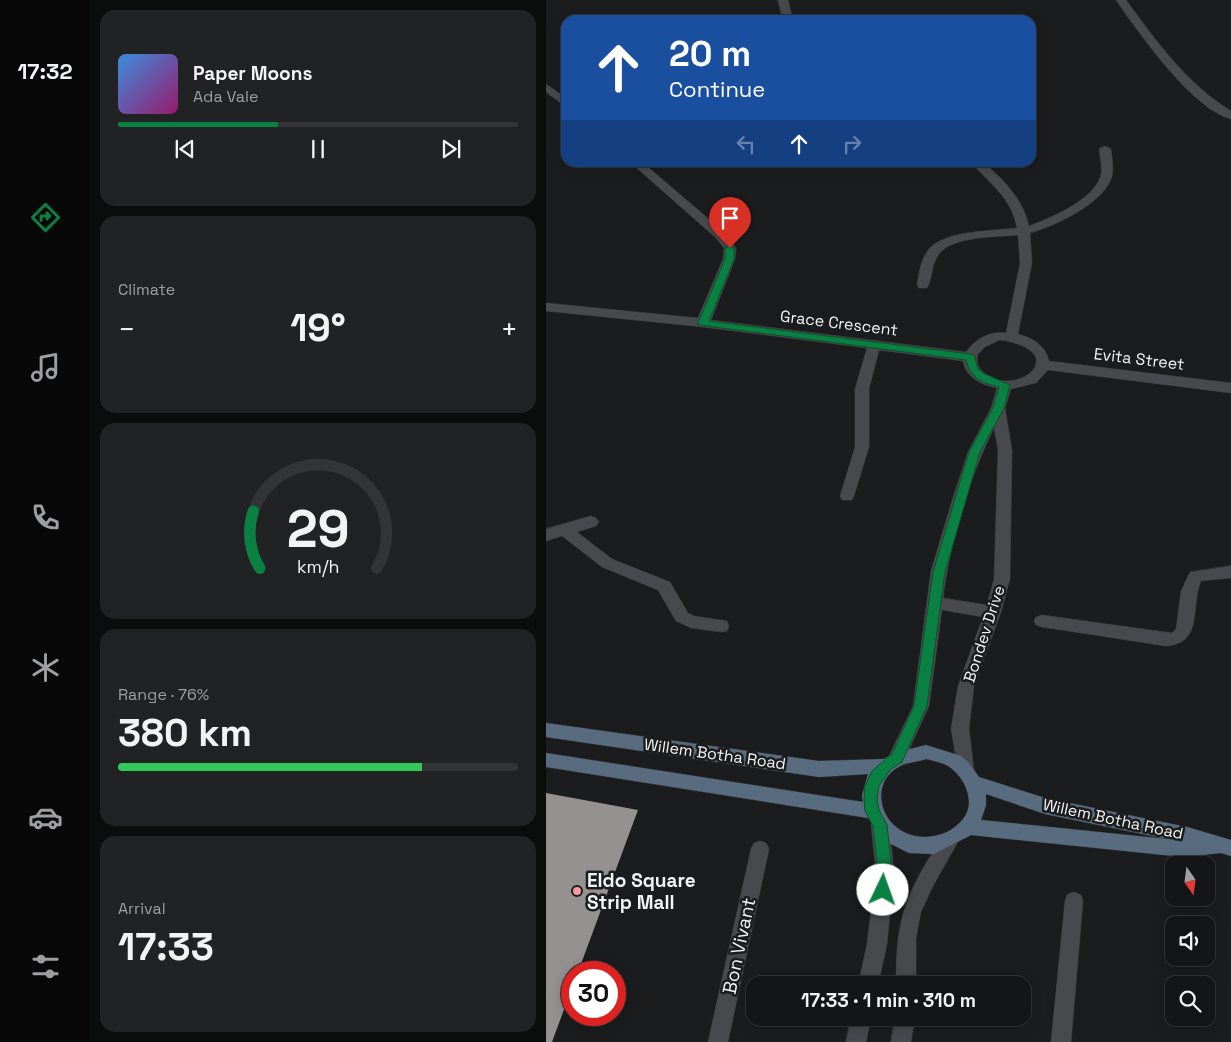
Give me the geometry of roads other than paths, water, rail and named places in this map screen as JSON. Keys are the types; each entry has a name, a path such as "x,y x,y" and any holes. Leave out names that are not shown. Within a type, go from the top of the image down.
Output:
{"street":[{"path":"783,0 787,15"},
{"path":"1121,0 1179,77 1204,99 1231,116"},
{"path":"546,87 561,100"},
{"path":"923,285 931,256 939,247 955,241 1025,230 1078,207 1105,180 1107,171 1105,149"},
{"path":"641,167 720,235 730,248 729,259 703,323"},
{"path":"982,167 996,179 1008,194 1022,219 1025,230 1027,245 1026,274 1011,337"},
{"name":"Grace Crescent","path":"546,307 703,323 970,358"},
{"path":"1011,337 1032,343 1043,357 1044,365 1038,376 1031,380 1005,385 979,376 974,370 970,358 973,350 988,339 1011,337"},
{"path":"847,496 862,448 862,388 874,345"},
{"name":"Evita Street","path":"1044,365 1231,388"},
{"name":"Bondev Drive","path":"891,762 921,706 939,572 972,460 998,408 1005,385"},
{"name":"Bondev Drive","path":"969,776 960,729 962,708 966,686 993,612 1002,579 1005,450 998,408"},
{"path":"546,535 591,522"},
{"path":"565,530 607,563 664,586 682,617 690,622 721,626"},
{"path":"1042,621 1166,640 1176,639 1184,632 1189,591 1195,576 1231,572"},
{"path":"935,603 993,612"},
{"name":"Willem Botha Road","path":"546,730 819,769 891,762"},
{"path":"870,976 877,944 885,871 876,818 870,799 872,786 877,776 891,762 911,753 926,752 954,760 969,776 978,798 976,813 968,827 950,840 932,846 912,845 894,838 876,818"},
{"name":"Willem Botha Road","path":"546,760 792,800 876,818"},
{"name":"Willem Botha Road","path":"969,776 1045,806 1187,834 1227,848"},
{"name":"Willem Botha Road","path":"968,827 1183,849 1227,848"},
{"path":"906,976 906,946 909,923 917,898 950,840"},
{"name":"Bon Vivant","path":"718,1042 760,849"},
{"path":"1061,1042 1074,901"},
{"path":"856,1042 859,1026"},
{"path":"901,1042 904,1026"}],"place":[{"name":"Eldo Square Strip Mall","path":"577,891"}]}
